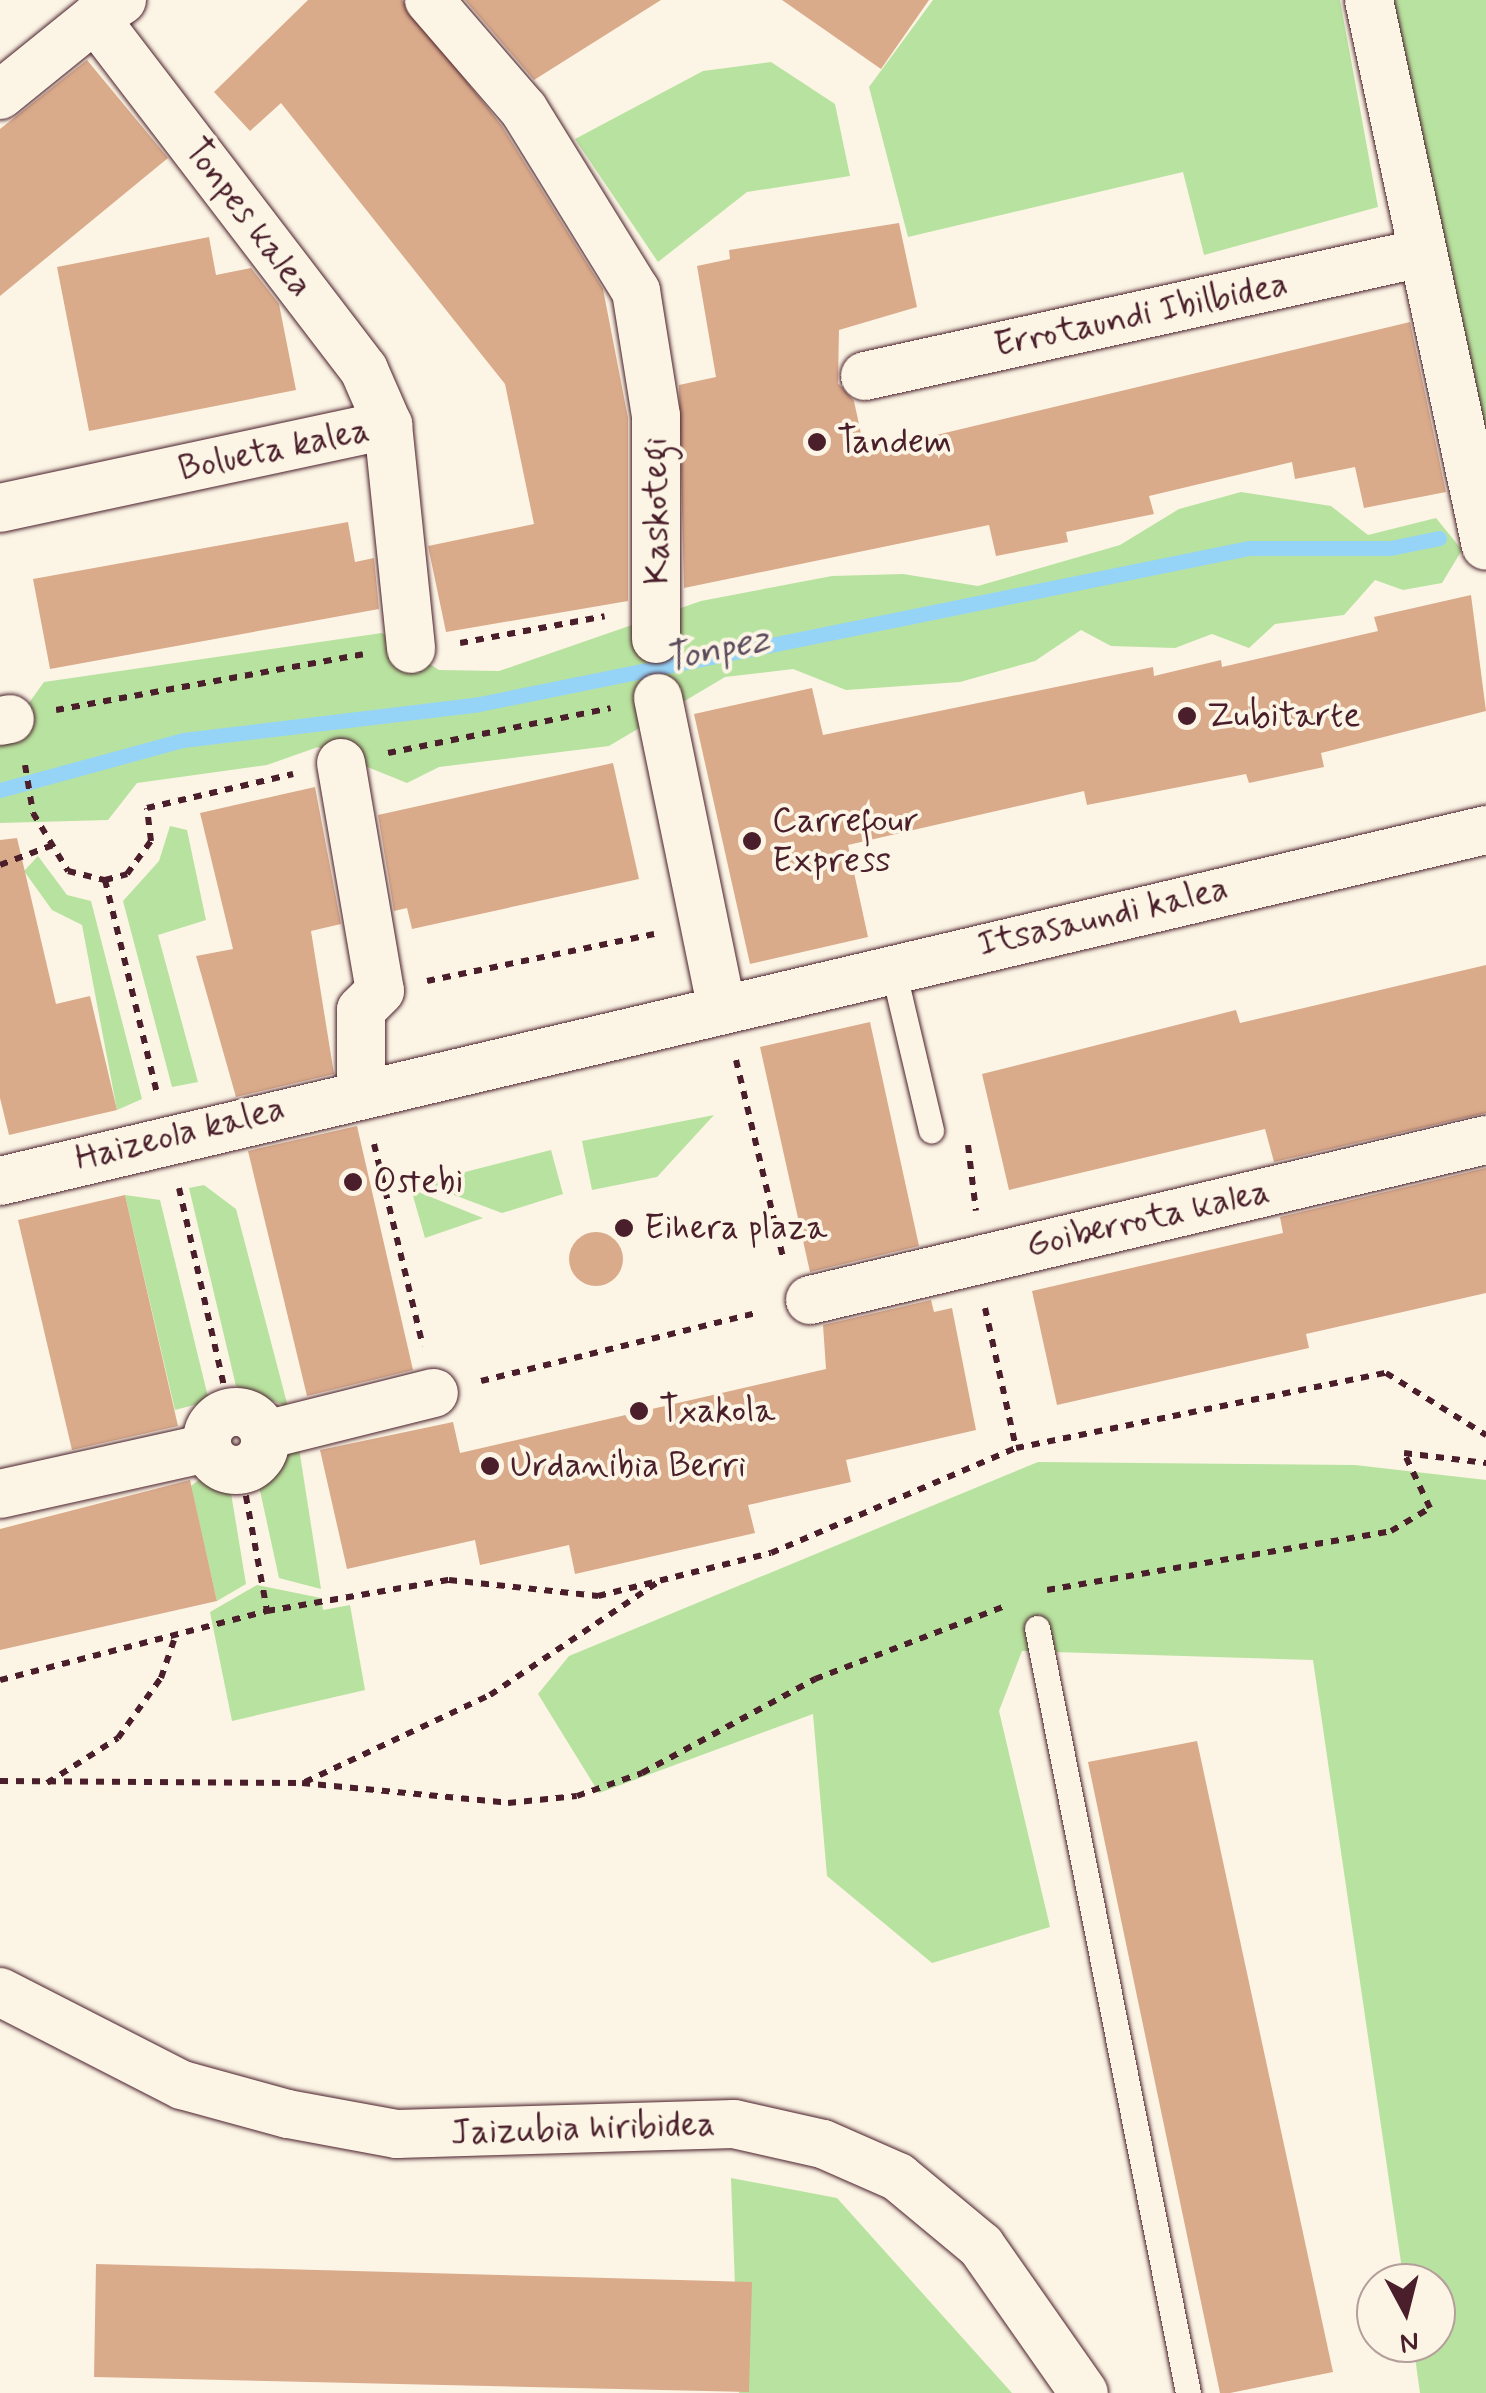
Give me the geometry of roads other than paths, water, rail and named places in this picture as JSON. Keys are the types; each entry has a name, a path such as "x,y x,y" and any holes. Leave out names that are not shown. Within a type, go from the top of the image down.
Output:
{"street":[{"name":"Kaskotegi","path":"429,0 524,110 636,291 656,416 657,621"},
{"path":"1369,0 1417,254 1486,546"},
{"name":"Tonpes kalea","path":"0,95 108,9 364,370 388,425"},
{"name":"Errotaundi Ibilbidea","path":"865,376 1417,254"},
{"name":"Bolueta kalea","path":"0,508 388,425 411,649"},
{"path":"341,763 380,991 361,1010 361,1090 721,1006 700,925 658,698"},
{"name":"Itsasaundi kalea","path":"721,1006 1486,830"},
{"name":"Haizeola kalea","path":"0,1181 361,1090"},
{"name":"Goiberrota kalea","path":"802,1302 1486,1140"},
{"path":"0,1494 238,1451 434,1393"},
{"name":"Jaizubia hiribidea","path":"0,1992 182,2085 306,2118 398,2134 734,2124 823,2144 898,2177 981,2246 1084,2393"}],"lane":[{"path":"892,965 931,1130"},
{"path":"1038,1628 1188,2393"}],"waterway":[{"name":"Tonpez","path":"0,790 183,740 479,704 1249,548 1390,548 1439,538"}],"place":[{"name":"Tandem","path":"817,442"},
{"name":"Zubitarte","path":"1187,716"},
{"name":"Carrefour Express","path":"752,841"},
{"name":"Ostebi","path":"353,1182"},
{"name":"Eihera plaza","path":"624,1228"},
{"name":"Txakola","path":"639,1411"},
{"name":"Urdanibia Berri","path":"490,1466"}]}
